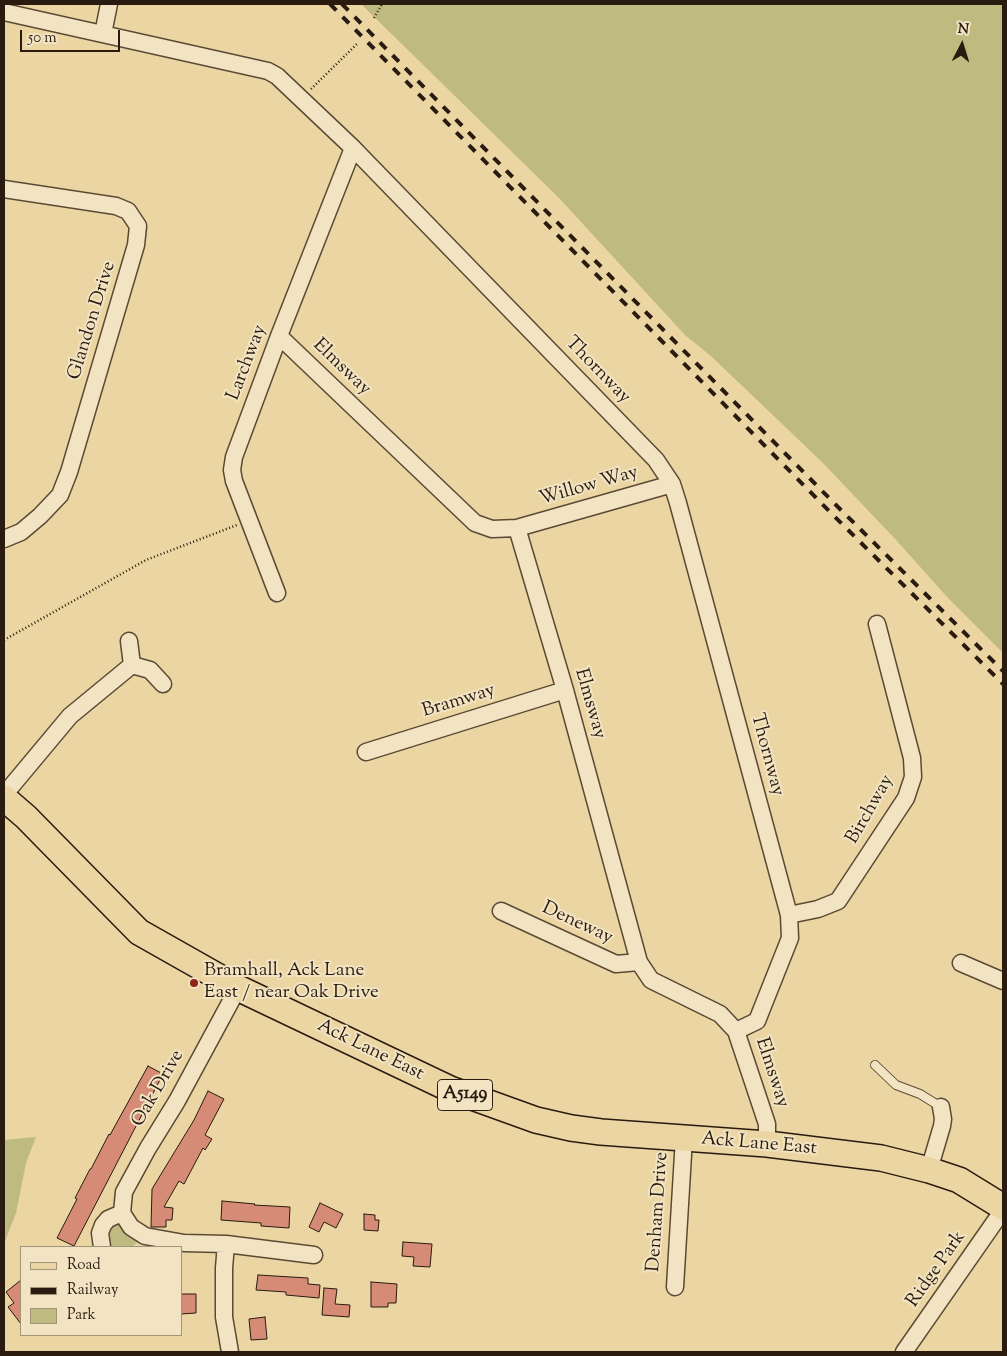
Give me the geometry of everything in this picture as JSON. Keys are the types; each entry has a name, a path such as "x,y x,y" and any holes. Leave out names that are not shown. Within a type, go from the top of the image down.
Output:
{"main road":[{"name":"Ack Lane East","path":"4,797 140,932 238,988 450,1089 536,1120 571,1128 601,1132 767,1144 882,1158 960,1180 1003,1208"}],"street":[{"path":"103,34 109,4"},
{"name":"Thornway","path":"4,12 268,71 277,76 353,148 656,460 672,484 789,915 790,938 757,1021 736,1031"},
{"name":"Larchway","path":"277,593 234,481 232,470 234,457 353,148"},
{"name":"Glandon Drive","path":"4,189 116,206 128,211 138,226 136,245 69,472 60,495 21,532 4,539"},
{"name":"Elmsway","path":"279,336 475,523 492,529 517,528 565,690 639,962 650,980 720,1014 736,1031 767,1124 767,1144"},
{"name":"Willow Way","path":"517,528 672,484"},
{"name":"Birchway","path":"789,915 818,909 838,901 906,798 913,777 912,758 878,624"},
{"path":"129,641 132,665"},
{"path":"132,665 150,670 163,684"},
{"path":"4,797 70,716 132,665"},
{"name":"Bramway","path":"366,752 565,690"},
{"name":"Deneway","path":"501,911 616,964 639,962"},
{"path":"961,963 1003,981"},
{"name":"Oak Drive","path":"122,1213 124,1192 177,1101 238,988"},
{"path":"929,1170 942,1126 941,1107"},
{"name":"Denham Drive","path":"674,1287 684,1138"},
{"name":"Ridge Park","path":"904,1352 1003,1208"},
{"path":"102,1246 100,1233 103,1225 108,1219 122,1213 131,1227 145,1236 184,1243 226,1244 314,1255"},
{"path":"133,1246 145,1236"},
{"path":"226,1244 224,1317 230,1352"}],"lane":[{"path":"875,1065 896,1086 920,1094 941,1107"}],"path":[{"path":"374,18 382,4"},
{"path":"300,99 358,43"},
{"path":"4,640 146,560 249,520"}],"green space":[{"path":"361,4 1003,4 1003,653 948,598 824,464 712,357 685,335 559,198"},
{"path":"36,1137 26,1163 16,1213 4,1244 4,1140"},
{"path":"114,1215 145,1236 133,1246 102,1246"}],"building":[{"path":"148,1066 163,1074 74,1246 57,1238 90,1169"},
{"path":"208,1091 224,1099 205,1135 212,1139 205,1150 203,1148 184,1184 179,1181 164,1207 173,1208 172,1220 166,1220 166,1227 151,1227 152,1189 194,1120"},
{"path":"222,1201 290,1207 289,1228 261,1226 261,1223 221,1220"},
{"path":"320,1203 343,1214 336,1228 324,1222 319,1232 309,1227"},
{"path":"364,1214 375,1215 375,1220 379,1220 378,1231 364,1230"},
{"path":"403,1242 432,1244 430,1267 413,1266 414,1257 402,1256"},
{"path":"258,1275 308,1278 308,1284 320,1285 319,1298 286,1295 286,1292 256,1290"},
{"path":"20,1281 20,1323 8,1307 14,1303 6,1292"},
{"path":"371,1282 397,1284 396,1303 388,1303 388,1307 371,1307"},
{"path":"324,1288 337,1289 335,1304 350,1305 349,1317 322,1315"},
{"path":"182,1294 196,1294 196,1313 182,1314"},
{"path":"265,1317 267,1339 251,1340 249,1319"}],"railway":[{"path":"330,4 833,515 1003,684"},
{"path":"342,4 838,507 1003,671"}],"place":[{"name":"Bramhall, Ack Lane East / near Oak Drive","path":"194,983"}]}
